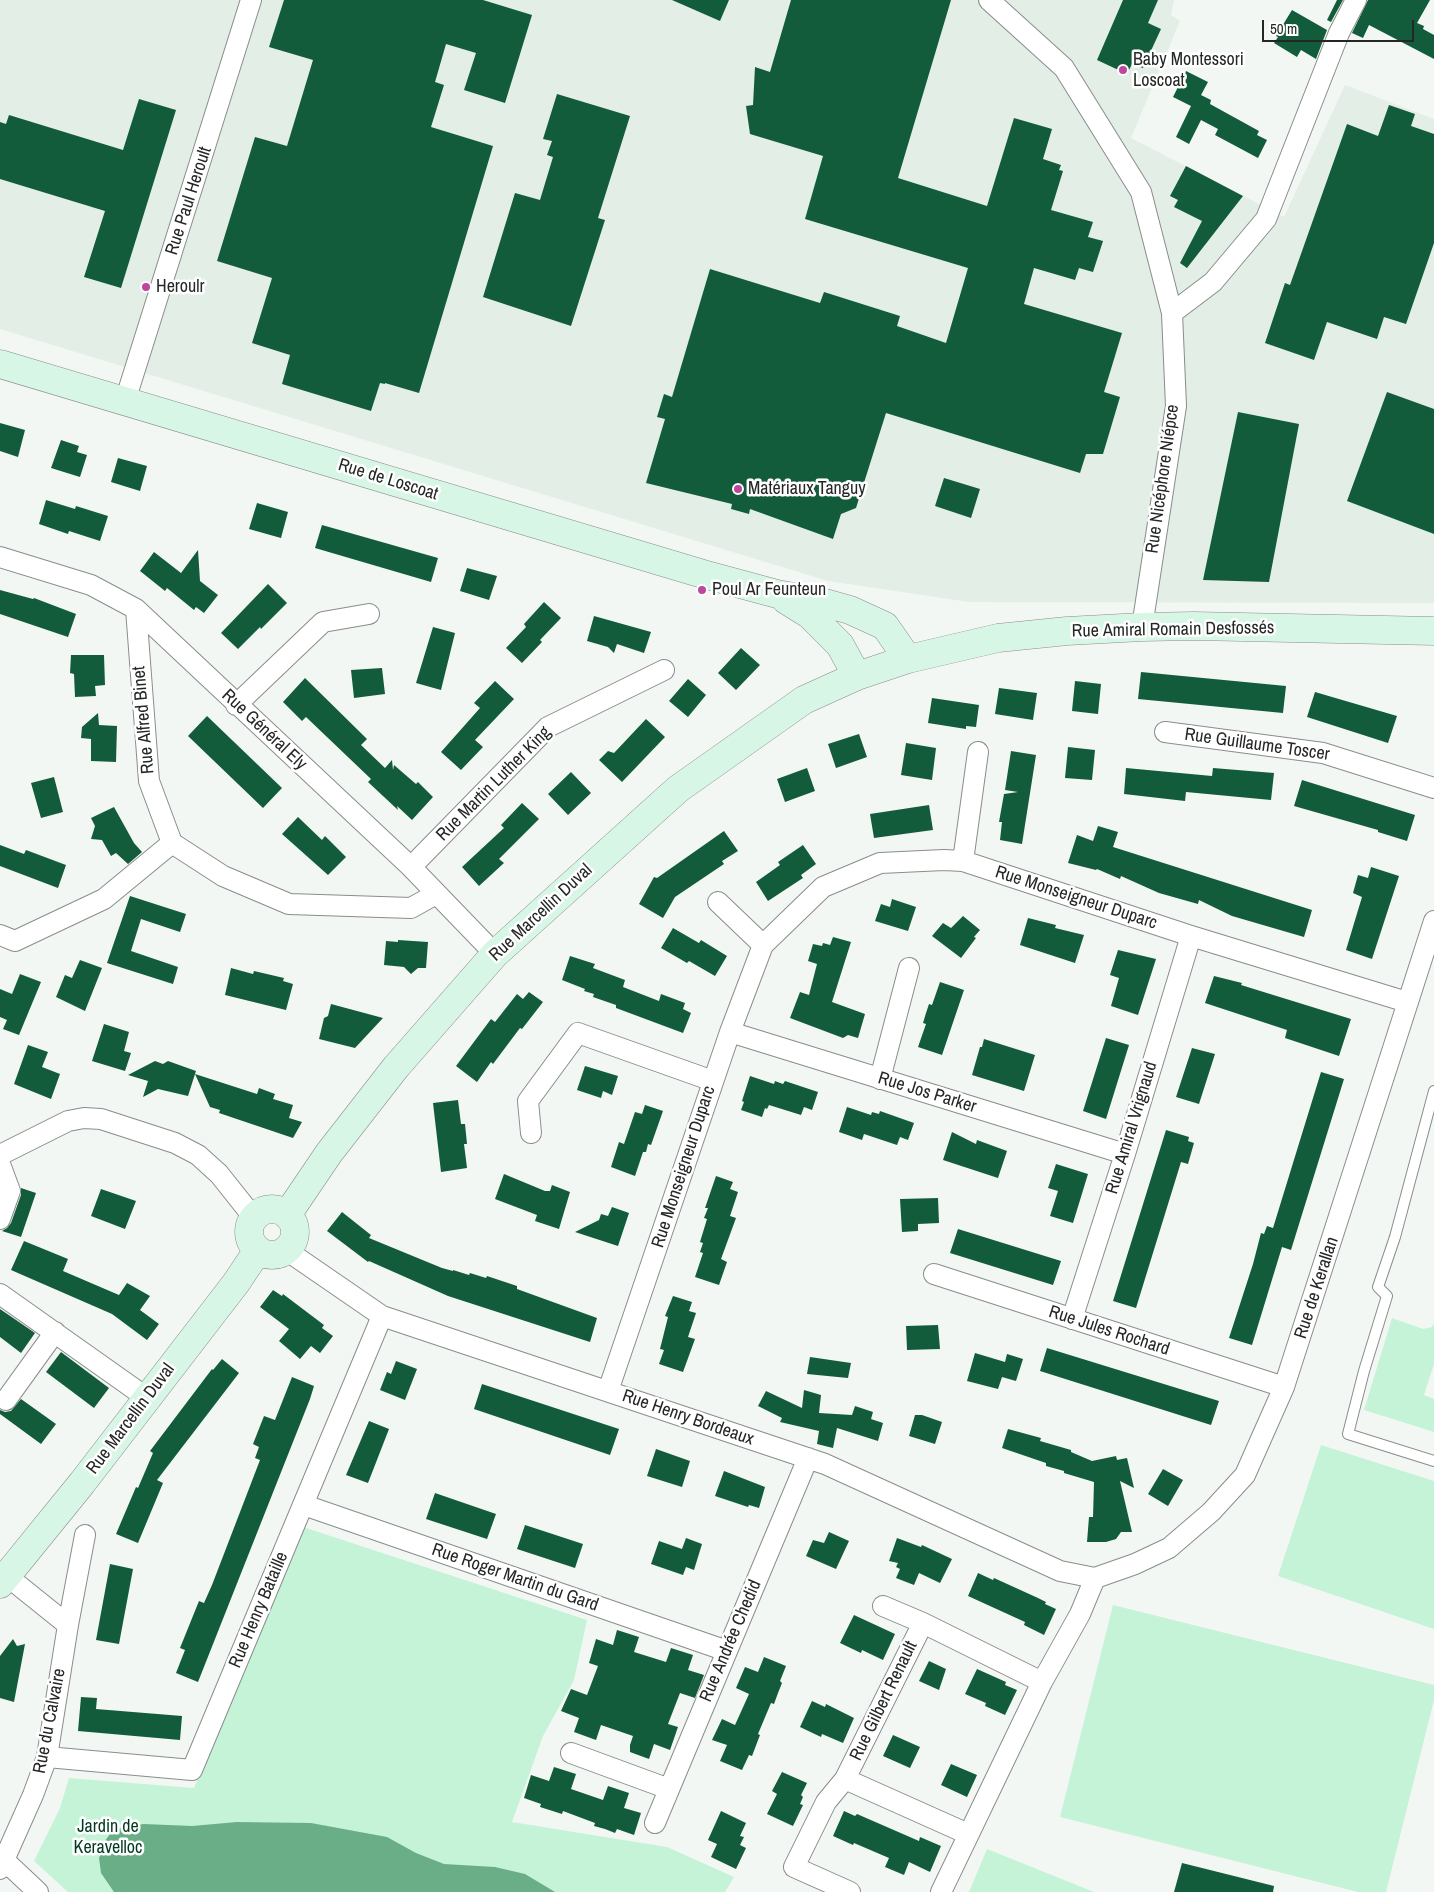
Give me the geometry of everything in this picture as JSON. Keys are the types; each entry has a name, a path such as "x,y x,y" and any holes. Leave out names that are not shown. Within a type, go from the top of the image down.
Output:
{"main road":[{"name":"Rue de Loscoat","path":"0,364 650,558 777,594 850,610 885,626 908,658"},
{"name":"Rue de Loscoat","path":"777,594 810,615 840,644 857,676"},
{"name":"Rue Amiral Romain Desfossés","path":"857,676 908,658 998,638 1067,631 1194,626 1434,631"},
{"name":"Rue Marcellin Duval","path":"287,1215 329,1153 396,1067 495,954 678,789 804,700 857,676"},
{"path":"273,1210 287,1215 292,1221 294,1236 291,1244 286,1250 272,1255 258,1250 250,1238 250,1224 254,1218 259,1213 273,1210"},
{"name":"Rue Marcellin Duval","path":"2,1581 82,1483 236,1283 258,1250"}],"street":[{"name":"Rue Paul Heroult","path":"125,401 251,0"},
{"name":"Rue Nicéphore Niépce","path":"989,0 1064,68 1141,192 1172,313 1176,406 1142,627"},
{"path":"1172,313 1213,282 1266,219 1339,33 1356,0"},
{"name":"Rue Général Ely","path":"0,557 92,585 136,610 411,866 495,954"},
{"name":"Rue Alfred Binet","path":"136,610 149,781 172,843"},
{"path":"236,705 323,622 369,614"},
{"name":"Rue Martin Luther King","path":"411,866 548,726 664,670"},
{"name":"Rue Guillaume Toscer","path":"1165,732 1323,753 1434,788"},
{"path":"963,861 978,752"},
{"path":"0,935 15,941 104,899 172,843 222,876 289,904 411,908 436,894"},
{"name":"Rue Monseigneur Duparc","path":"608,1391 730,1032 764,945 822,887 880,863 963,861 1191,936 1407,1002"},
{"path":"718,902 764,945"},
{"name":"Rue de Kerallan","path":"1095,1578 1135,1564 1169,1548 1211,1512 1245,1475 1284,1387 1434,921"},
{"name":"Rue Amiral Vrignaud","path":"1072,1319 1125,1154 1191,936"},
{"path":"880,1079 909,968"},
{"name":"Rue Jos Parker","path":"730,1032 1125,1154"},
{"path":"531,1133 528,1102 578,1033 713,1081"},
{"path":"0,1155 68,1122 84,1118 101,1119 175,1143 198,1155 219,1174 254,1218"},
{"path":"0,1164 10,1191 0,1219"},
{"name":"Rue Henry Bordeaux","path":"286,1250 382,1316 808,1458 1060,1572 1095,1578"},
{"name":"Rue Jules Rochard","path":"934,1274 1284,1387"},
{"path":"0,1294 147,1398"},
{"name":"Rue Henry Bataille","path":"47,1757 192,1770 382,1316"},
{"path":"6,1400 55,1332"},
{"name":"Rue Andrée Chedid","path":"655,1823 808,1458"},
{"name":"Rue Roger Martin du Gard","path":"304,1505 727,1651"},
{"name":"Rue du Calvaire","path":"2,1865 33,1795 47,1757 68,1625 86,1535"},
{"path":"941,1892 1042,1682 1080,1614 1095,1578"},
{"path":"2,1581 68,1625"},
{"name":"Rue Gilbert Renault","path":"883,1606 923,1623 1042,1682"},
{"name":"Rue Gilbert Renault","path":"850,1892 794,1868 826,1802 845,1779 923,1623"},
{"path":"571,1753 669,1789"},
{"name":"Rue Gilbert Renault","path":"845,1779 968,1834"},
{"path":"2,1865 38,1892"}],"lane":[{"path":"1434,1092 1395,1237 1378,1286 1387,1296 1364,1371 1348,1434 1434,1461"}],"shaded area":[{"path":"0,0 1174,0 1171,15 1180,21 1131,138 1284,217 1345,85 1434,119 1434,603 969,602 828,581 0,329"},
{"path":"237,1822 311,1823 387,1837 416,1853 444,1864 495,1867 525,1874 555,1892 114,1892 101,1873 99,1858 105,1841 112,1831 125,1826 144,1824 192,1826"}],"green space":[{"path":"1392,1318 1423,1329 1432,1327 1434,1323 1434,1364 1424,1395 1434,1399 1434,1432 1364,1410"},
{"path":"1321,1445 1434,1481 1434,1629 1278,1576"},
{"name":"Jardin de Keravelloc","path":"303,1527 587,1620 574,1680 543,1736 512,1822 667,1847 734,1877 725,1892 68,1892 34,1861 60,1808 69,1778 194,1788"},
{"path":"1113,1605 1434,1685 1434,1700 1386,1892 1358,1892 1060,1817"},
{"path":"987,1849 1094,1892 969,1892"}],"building":[{"path":"284,0 483,0 532,15 505,103 464,90 476,53 446,44 435,82 444,85 431,127 493,146 419,393 380,383 371,411 282,384 290,355 252,343 272,278 217,261 255,137 287,146 313,60 269,47"},
{"path":"672,0 729,0 720,21"},
{"path":"791,0 951,0 898,178 987,206 1014,118 1052,129 1043,159 1061,165 1059,170 1063,171 1051,210 1093,222 1088,237 1103,241 1093,272 1079,268 1075,280 1034,268 1024,304 1122,333 1104,392 1120,397 1103,454 1086,454 1080,473 886,413 856,508 841,514 833,539 750,509 749,514 731,509 732,504 646,483 665,419 657,417 664,394 672,397 710,269 820,303 824,292 900,316 897,326 946,343 968,268 805,219 823,156 750,134 746,106 753,105 755,67 770,72"},
{"path":"1123,0 1158,0 1148,23 1161,29 1143,68 1132,64 1127,74 1097,60"},
{"path":"1337,0 1343,0 1331,22 1327,20"},
{"path":"1368,0 1430,0 1417,23 1424,26 1423,29 1434,35 1434,59 1369,25 1363,38 1352,33"},
{"path":"1292,10 1327,30 1316,59 1301,50 1297,57 1274,43 1278,37 1276,36"},
{"path":"1186,71 1208,82 1201,95 1211,100 1210,104 1259,131 1257,135 1267,140 1258,158 1215,135 1218,129 1201,120 1189,144 1176,137 1191,106 1173,97"},
{"path":"557,94 630,116 598,218 605,220 571,326 483,297 515,193 540,200 553,157 547,155 552,141 543,139"},
{"path":"139,99 176,110 121,288 84,277 105,211 0,179 0,122 6,124 9,115 123,150"},
{"path":"1389,105 1415,114 1411,126 1434,134 1434,243 1406,324 1384,317 1377,339 1327,322 1314,360 1265,343 1285,283 1290,285 1347,124 1378,136"},
{"path":"1186,166 1243,196 1187,268 1180,263 1202,221 1174,207 1178,200 1170,196"},
{"path":"1387,392 1434,409 1434,534 1347,501"},
{"path":"1238,412 1299,424 1269,582 1203,580"},
{"path":"0,423 25,430 18,457 0,451"},
{"path":"61,440 79,446 77,452 87,455 80,477 51,468"},
{"path":"118,458 147,466 140,491 111,482"},
{"path":"944,478 980,489 971,518 935,506"},
{"path":"46,500 75,509 76,506 108,516 100,541 69,531 68,534 39,524"},
{"path":"257,503 288,512 281,538 249,529"},
{"path":"322,525 438,558 431,582 315,548"},
{"path":"198,550 200,581 218,595 204,613 196,607 194,610 167,588 165,591 140,571 154,552 181,573"},
{"path":"467,568 497,576 489,600 460,591"},
{"path":"268,584 287,603 238,649 221,633"},
{"path":"0,590 34,598 76,614 68,637 0,614"},
{"path":"544,602 561,618 522,663 506,648 526,627 524,624"},
{"path":"594,616 651,632 644,653 617,644 614,653 608,647 587,641"},
{"path":"433,627 455,633 441,690 416,683"},
{"path":"741,648 760,665 736,690 718,673"},
{"path":"71,655 104,655 105,685 95,686 96,696 75,697 74,674 70,673"},
{"path":"382,668 385,694 354,698 351,670"},
{"path":"1141,672 1286,686 1283,713 1138,699"},
{"path":"305,678 367,739 361,745 385,768 392,760 393,770 394,765 416,784 418,782 433,797 412,820 397,806 398,810 368,782 371,779 306,717 302,721 283,702"},
{"path":"688,679 706,695 688,717 669,701"},
{"path":"495,681 514,699 475,740 483,747 461,770 441,752 480,708 474,703"},
{"path":"1075,681 1101,684 1098,714 1072,711"},
{"path":"999,688 1037,693 1033,720 995,714"},
{"path":"1315,692 1397,716 1388,743 1307,717"},
{"path":"932,698 979,705 976,727 966,726 966,729 928,723"},
{"path":"98,713 99,725 117,726 116,762 91,761 91,739 81,738 82,727"},
{"path":"207,716 282,788 263,808 188,736"},
{"path":"646,719 665,737 622,782 599,760 608,751 614,753"},
{"path":"859,734 867,757 836,768 828,744"},
{"path":"906,743 936,748 932,780 901,775"},
{"path":"1068,747 1095,750 1092,780 1065,778"},
{"path":"1011,751 1036,755 1022,844 1000,840 1002,822 999,822 1004,794 1018,792 1005,790"},
{"path":"807,768 815,791 785,802 777,779"},
{"path":"1126,768 1212,776 1213,768 1274,773 1271,800 1186,792 1185,801 1124,794"},
{"path":"571,772 591,793 568,815 548,794"},
{"path":"54,777 63,812 41,818 31,783"},
{"path":"1302,780 1415,815 1407,841 1378,832 1378,830 1294,806"},
{"path":"522,803 539,819 499,859 504,863 479,886 462,867 504,828 501,825"},
{"path":"929,805 933,830 874,838 870,814"},
{"path":"114,807 134,843 142,852 128,864 116,853 111,856 102,840 91,839 95,826 91,818"},
{"path":"298,817 322,840 325,836 346,857 328,875 282,834"},
{"path":"1098,826 1118,832 1113,847 1312,910 1304,937 1232,916 1199,900 1198,904 1159,893 1121,876 1120,879 1097,869 1068,863 1077,835 1093,841"},
{"path":"724,831 738,851 722,861 724,864 675,897 663,918 639,904 654,877 657,878"},
{"path":"0,845 24,854 26,850 66,865 58,888 0,866"},
{"path":"803,845 816,864 801,875 803,878 768,901 756,882 780,865 778,862"},
{"path":"1371,867 1399,876 1372,959 1346,950 1362,897 1353,893 1358,875 1368,878"},
{"path":"130,896 186,914 180,932 141,919 131,951 178,967 173,984 107,963"},
{"path":"892,899 916,907 908,931 875,921 881,904 890,907"},
{"path":"963,916 980,930 961,958 932,936 943,923 951,928"},
{"path":"1028,918 1056,925 1055,928 1084,935 1075,963 1020,945"},
{"path":"673,928 699,943 701,940 727,956 715,976 661,948"},
{"path":"833,937 851,942 832,1002 865,1014 858,1038 848,1035 843,1038 790,1018 800,992 809,995 817,964 808,961 813,944 822,946 823,943 830,945"},
{"path":"398,940 428,942 426,968 418,968 411,974 404,967 384,965 386,941 398,942"},
{"path":"1118,950 1156,959 1138,1015 1111,1006 1119,978 1110,975"},
{"path":"570,956 595,964 593,968 625,980 623,987 659,1001 661,994 685,1003 683,1009 691,1013 683,1033 616,1008 616,1005 593,997 594,994 584,991 585,989 562,980"},
{"path":"80,960 102,968 85,1011 56,997 65,975 72,978"},
{"path":"231,968 253,974 254,971 284,978 283,981 293,984 286,1010 225,995"},
{"path":"20,974 41,982 19,1035 3,1029 7,1020 0,1017 0,989 12,994"},
{"path":"1214,976 1242,983 1241,985 1351,1019 1339,1056 1285,1038 1287,1030 1205,1003"},
{"path":"940,982 964,990 942,1055 918,1047 926,1024 923,1023 929,1004 932,1005"},
{"path":"529,992 543,1002 522,1029 520,1028 493,1064 491,1062 477,1082 456,1066 491,1019 495,1022 517,994 523,999"},
{"path":"331,1004 383,1018 355,1048 319,1039 324,1018 328,1016"},
{"path":"104,1024 129,1032 124,1051 131,1053 125,1071 92,1061"},
{"path":"1106,1038 1129,1045 1106,1119 1083,1111"},
{"path":"984,1039 1035,1055 1024,1091 972,1075"},
{"path":"28,1045 48,1052 42,1067 60,1074 51,1099 14,1084"},
{"path":"1192,1048 1215,1054 1199,1104 1176,1097"},
{"path":"155,1061 163,1064 168,1061 196,1071 188,1096 158,1089 143,1097 148,1081 128,1075"},
{"path":"585,1066 618,1076 612,1095 603,1091 601,1098 577,1090"},
{"path":"1321,1072 1344,1079 1291,1250 1282,1247 1252,1345 1229,1338 1261,1233 1264,1234 1267,1226 1273,1228"},
{"path":"195,1074 257,1094 259,1088 275,1094 273,1099 293,1105 289,1118 302,1122 293,1138 219,1113 220,1110 210,1107"},
{"path":"750,1076 774,1084 775,1081 783,1084 785,1081 818,1092 812,1110 804,1107 801,1115 769,1105 767,1109 765,1108 762,1117 741,1110"},
{"path":"458,1100 461,1124 465,1124 467,1144 464,1144 467,1168 441,1172 433,1103"},
{"path":"645,1105 663,1111 651,1145 648,1144 646,1152 643,1152 635,1176 611,1167 619,1142 624,1144 635,1112 642,1114"},
{"path":"847,1107 871,1115 872,1112 879,1114 880,1111 914,1123 908,1140 900,1137 897,1145 864,1134 862,1140 839,1132"},
{"path":"1166,1130 1189,1137 1188,1141 1194,1143 1188,1164 1181,1162 1136,1308 1113,1301"},
{"path":"952,1132 976,1144 977,1140 1007,1151 998,1178 943,1160"},
{"path":"1056,1164 1088,1174 1073,1223 1050,1216 1058,1191 1048,1188"},
{"path":"504,1174 545,1191 550,1191 552,1185 570,1192 559,1229 535,1221 537,1215 495,1199"},
{"path":"716,1176 733,1182 730,1189 738,1192 730,1216 736,1218 721,1259 727,1262 719,1285 695,1277 703,1253 700,1252 703,1243 700,1242 707,1219 704,1218 708,1208 705,1208"},
{"path":"21,1188 36,1193 21,1237 2,1231 11,1223 21,1195"},
{"path":"101,1189 136,1201 125,1229 91,1216"},
{"path":"938,1198 939,1223 918,1224 918,1231 902,1232 900,1199"},
{"path":"612,1207 629,1213 618,1246 575,1232 599,1220 601,1214 608,1216"},
{"path":"342,1212 371,1235 369,1238 442,1268 469,1275 470,1273 486,1278 487,1276 597,1318 590,1342 448,1296 368,1262 327,1231"},
{"path":"958,1229 1061,1261 1053,1285 950,1253"},
{"path":"24,1241 68,1259 63,1271 119,1295 127,1283 150,1296 140,1310 159,1324 147,1340 112,1314 11,1270"},
{"path":"273,1290 282,1296 283,1294 324,1325 322,1328 333,1336 320,1353 311,1346 300,1359 279,1341 289,1329 260,1307"},
{"path":"673,1296 692,1302 689,1311 696,1313 688,1337 695,1339 683,1372 659,1364 664,1350 660,1349 668,1317 665,1316"},
{"path":"0,1309 35,1333 21,1353 0,1337"},
{"path":"938,1325 940,1349 907,1350 906,1326"},
{"path":"1047,1348 1219,1401 1211,1425 1040,1371"},
{"path":"61,1352 109,1388 94,1408 46,1372"},
{"path":"975,1353 1005,1362 1007,1354 1023,1359 1016,1381 1002,1377 998,1389 967,1381"},
{"path":"810,1357 851,1363 848,1378 807,1374"},
{"path":"222,1359 239,1373 157,1480 163,1483 138,1543 116,1534 153,1453 150,1451 212,1369"},
{"path":"396,1361 417,1369 405,1400 380,1390 387,1372 391,1374"},
{"path":"292,1377 314,1386 310,1399 198,1682 176,1673 185,1650 180,1648 199,1601 204,1603 212,1585 260,1460 255,1458 259,1447 253,1444 264,1416 275,1420"},
{"path":"482,1384 619,1429 610,1455 474,1409"},
{"path":"804,1390 821,1395 819,1413 852,1415 855,1406 873,1412 871,1419 883,1423 878,1441 837,1428 833,1448 817,1444 819,1431 780,1422 782,1418 758,1406 766,1391 802,1408"},
{"path":"21,1399 56,1424 41,1444 0,1414 0,1410 5,1412 11,1411"},
{"path":"915,1415 922,1415 942,1422 935,1444 909,1436"},
{"path":"369,1421 389,1429 368,1483 346,1475"},
{"path":"1008,1429 1041,1438 1040,1441 1071,1450 1071,1452 1092,1461 1116,1456 1117,1460 1127,1458 1134,1488 1120,1481 1132,1532 1121,1532 1116,1539 1106,1542 1087,1542 1089,1517 1093,1517 1094,1482 1064,1473 1064,1471 1046,1466 1046,1463 1002,1448"},
{"path":"656,1449 690,1461 682,1487 647,1476"},
{"path":"1163,1469 1183,1480 1168,1506 1148,1494"},
{"path":"724,1471 765,1487 759,1508 749,1505 748,1507 715,1496"},
{"path":"435,1493 496,1514 487,1539 426,1519"},
{"path":"525,1525 583,1544 575,1568 517,1549"},
{"path":"829,1532 849,1541 836,1569 806,1556 813,1540 824,1543"},
{"path":"686,1538 702,1544 694,1570 686,1567 683,1575 651,1564 659,1541 682,1549"},
{"path":"897,1538 921,1547 922,1545 952,1559 940,1583 919,1573 914,1585 896,1578 900,1569 896,1567 898,1563 889,1561"},
{"path":"110,1564 133,1569 119,1644 96,1640"},
{"path":"978,1573 993,1580 994,1578 1038,1598 1056,1609 1044,1635 1024,1625 1025,1622 968,1596"},
{"path":"854,1615 895,1634 883,1660 862,1650 861,1653 840,1643"},
{"path":"617,1630 639,1637 634,1652 666,1662 671,1648 693,1655 688,1670 704,1675 695,1698 680,1693 668,1724 678,1727 670,1750 654,1744 649,1759 630,1752 633,1736 601,1725 596,1740 574,1732 579,1718 561,1711 571,1689 587,1695 598,1666 589,1663 596,1639 613,1645"},
{"path":"13,1639 17,1646 25,1644 14,1702 0,1698 0,1656"},
{"path":"764,1657 786,1666 780,1681 782,1683 774,1704 771,1703 758,1734 760,1735 752,1756 749,1755 742,1770 720,1761 727,1745 712,1740 722,1719 735,1725 749,1694 736,1688 745,1667 758,1672"},
{"path":"929,1661 946,1669 939,1690 919,1681"},
{"path":"977,1669 1006,1682 1005,1685 1017,1690 1005,1715 985,1706 986,1703 965,1694"},
{"path":"81,1697 97,1698 96,1709 182,1716 180,1740 78,1731"},
{"path":"812,1701 825,1707 826,1704 854,1718 843,1743 822,1734 821,1737 800,1727"},
{"path":"893,1735 920,1747 910,1768 883,1756"},
{"path":"951,1764 977,1775 967,1797 941,1785"},
{"path":"554,1767 576,1774 571,1789 603,1800 608,1786 629,1793 624,1808 641,1813 634,1835 617,1829 615,1833 594,1826 595,1823 563,1811 562,1814 540,1807 541,1804 524,1798 531,1775 549,1781"},
{"path":"782,1772 807,1783 801,1795 803,1797 800,1804 803,1805 793,1826 767,1814 777,1794 772,1791"},
{"path":"721,1811 746,1823 740,1836 744,1837 740,1845 746,1848 736,1869 711,1857 717,1844 708,1840"},
{"path":"844,1811 855,1816 857,1814 919,1841 920,1837 941,1846 930,1872 909,1862 904,1875 885,1867 889,1858 833,1836"},
{"path":"1182,1863 1274,1886 1273,1892 1174,1892"}],"place":[{"name":"Baby Montessori Loscoat","path":"1123,70"},
{"name":"Heroulr","path":"146,287"},
{"name":"Matériaux Tanguy","path":"738,489"},
{"name":"Poul Ar Feunteun","path":"702,590"}]}
